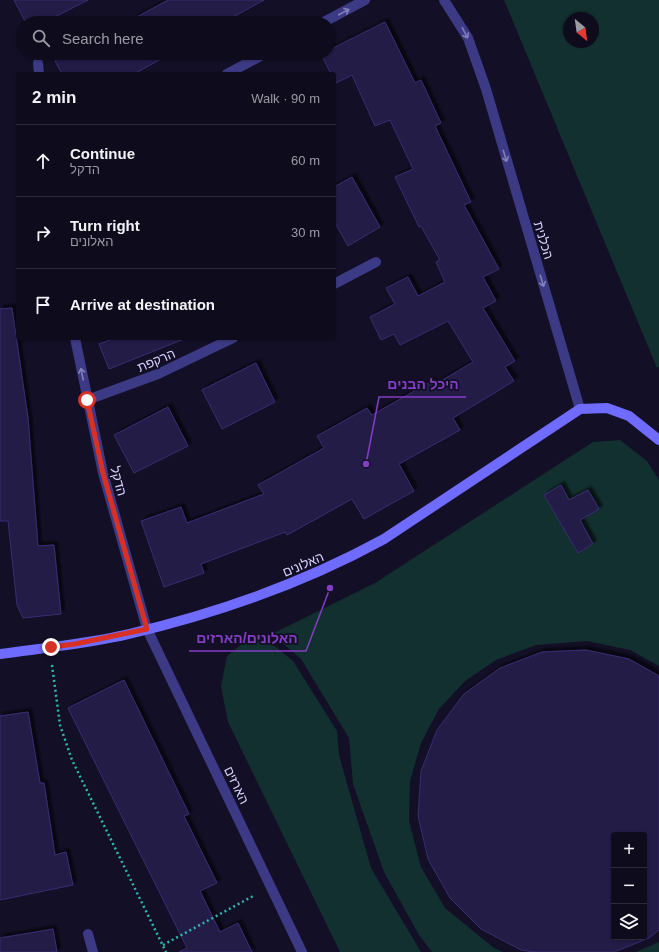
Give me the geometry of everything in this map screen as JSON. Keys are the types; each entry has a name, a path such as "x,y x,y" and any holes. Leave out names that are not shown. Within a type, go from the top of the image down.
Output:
{"street":[{"path":"335,16 366,0"},
{"name":"הכלנית","path":"444,0 468,38 486,90 580,409"},
{"path":"231,72 253,60"},
{"path":"38,63 39,72"},
{"path":"336,283 376,262"},
{"name":"הדקל","path":"76,340 87,400 103,473 147,629"},
{"name":"הרקפת","path":"87,400 158,374 229,340"},
{"path":"580,409 608,408 629,416 659,440"},
{"name":"האלונים","path":"0,654 121,636 147,629 247,601 354,556 384,539 580,409"},
{"name":"הארזים","path":"147,629 302,952"},
{"path":"88,934 93,952"}],"path":[{"path":"51,647 55,696 60,725 70,753 166,951 161,952"},
{"path":"163,945 271,886"}],"green space":[{"path":"504,0 659,0 659,367 657,368"},
{"path":"620,440 647,461 659,480 659,666 630,650 587,641 536,645 496,660 465,681 439,709 421,743 410,781 409,821 421,867 445,908 494,948 503,952 432,952 419,935 384,872 353,784 349,738 301,659 272,634 375,583 593,442"},
{"path":"266,639 293,661 337,731 339,755 371,868 421,952 340,952 228,722 221,686 227,656 243,643"},
{"path":"659,942 659,952 636,952"}],"building":[{"path":"14,0 88,0 57,16 22,16"},
{"path":"168,0 264,0 235,16 139,16"},
{"path":"385,22 415,83 421,80 441,123 435,126 471,202 464,205 499,269 483,277 496,301 483,308 515,361 505,367 514,381 453,418 460,430 399,464 414,491 364,519 352,499 287,535 285,532 201,564 204,573 164,587 141,521 181,507 187,523 264,494 258,485 324,448 317,436 367,408 372,415 432,381 434,385 473,362 448,321 400,345 394,334 381,340 370,317 395,304 386,288 408,277 418,296 445,282 436,262 440,260 421,226 419,227 395,177 413,169 390,120 375,126 352,75 336,83 336,72 330,72 324,60 336,60 336,46"},
{"path":"159,60 138,72 61,72 55,61"},
{"path":"352,177 380,227 348,246 336,225 336,186"},
{"path":"12,308 28,418 38,546 54,545 61,614 23,618 17,605 8,521 0,521 0,309"},
{"path":"110,340 182,340 109,369 99,344"},
{"path":"256,363 275,402 222,429 202,390"},
{"path":"168,407 188,446 134,473 114,435"},
{"path":"561,485 569,500 588,490 599,509 580,520 593,544 578,553 544,495"},
{"path":"586,650 629,659 659,676 659,930 649,938 647,939 647,832 611,832 611,940 644,940 614,952 534,952 521,950 481,929 450,898 428,859 418,816 421,771 437,730 464,694 500,668 542,652"},
{"path":"124,680 189,814 184,816 217,883 200,891 220,932 238,923 252,952 179,952 187,948 68,708"},
{"path":"28,712 40,783 44,783 55,855 66,852 73,885 0,900 0,716"},
{"path":"53,929 57,952 0,952 0,938"}],"place":[{"name":"היכל הבנים","path":"366,464"},
{"name":"האלונים/הארזים","path":"330,588"}],"route":[{"path":"51,647 129,634 147,629 103,473 87,400"}]}
